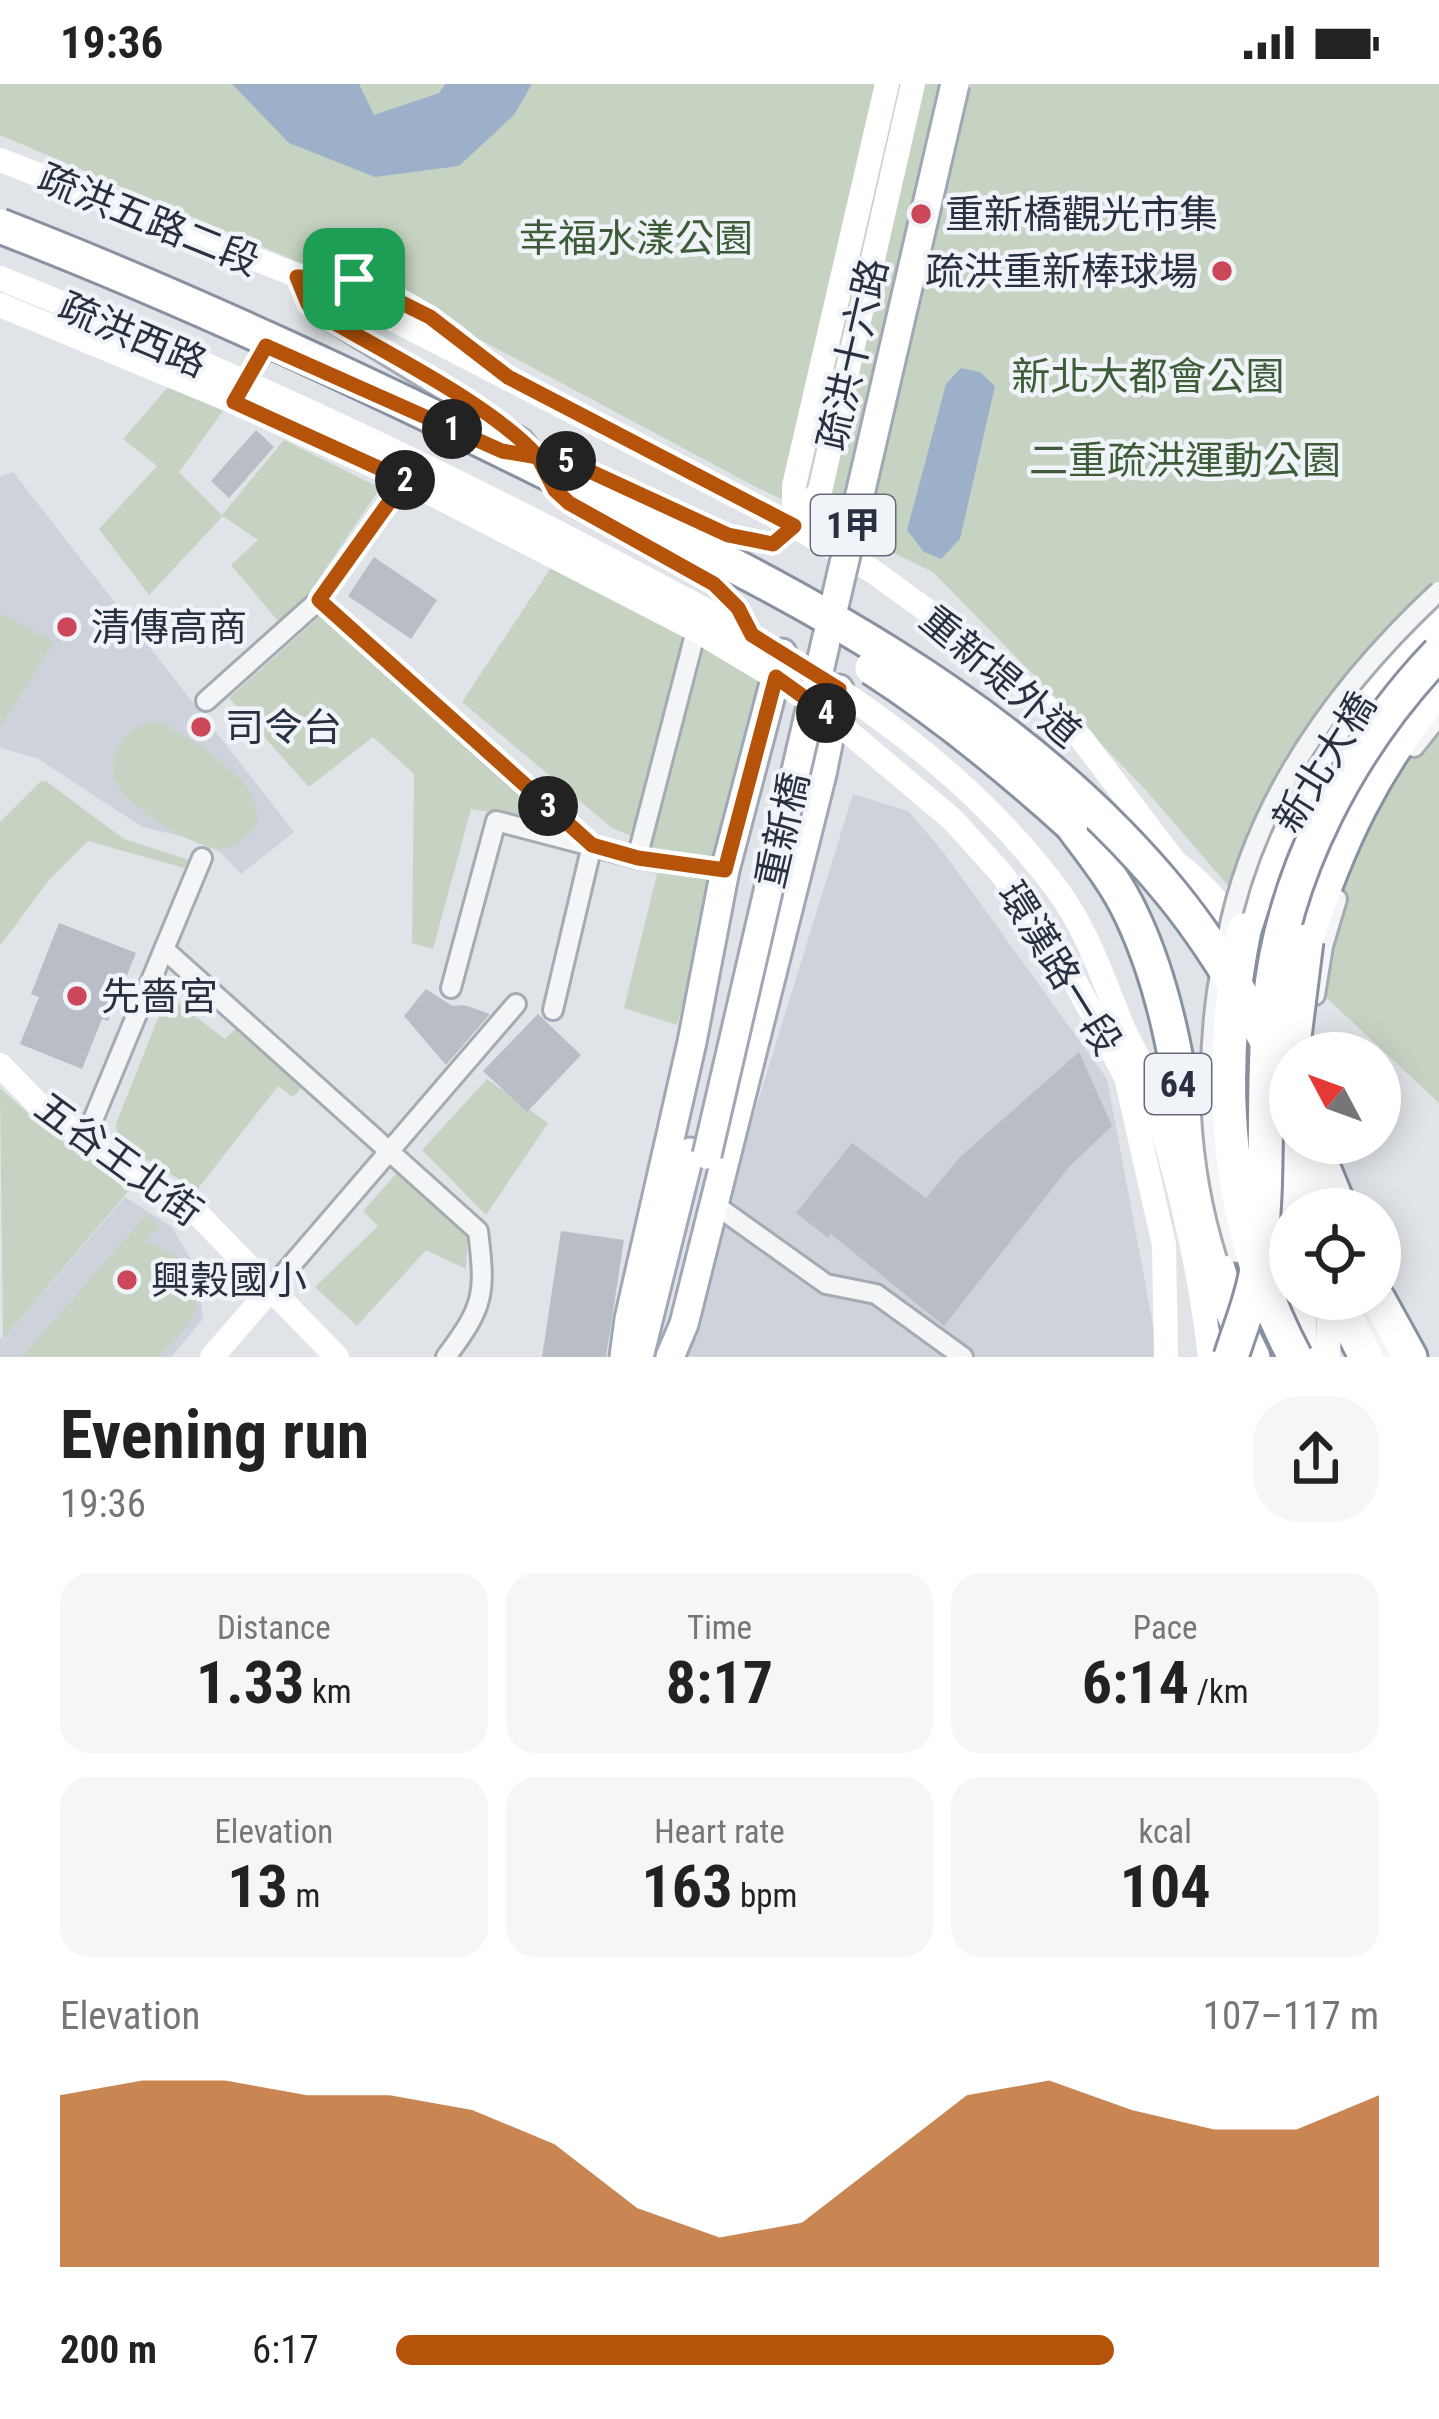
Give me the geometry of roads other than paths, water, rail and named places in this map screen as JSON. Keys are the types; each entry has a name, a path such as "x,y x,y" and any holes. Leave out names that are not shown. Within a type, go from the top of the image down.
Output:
{"highway":[{"name":"64","path":"0,226 286,348 725,561 939,683 1082,818 1172,894 1212,947 1269,1045"},
{"name":"64","path":"0,250 200,332 746,595 830,641 923,701 1082,818 1132,914 1151,964 1168,1028 1200,1205 1219,1274 1253,1357"},
{"name":"新北大橋","path":"1295,1357 1262,1284 1232,1161 1227,1049 1232,991 1244,930 1269,852 1308,773 1338,725 1439,614"},
{"path":"1231,1357 1257,1274 1264,1203 1270,1000 1285,925 1307,856 1340,786 1383,720 1439,653"},
{"path":"1241,1357 1269,1220 1276,1007 1295,918 1348,790 1370,753 1439,664"},
{"name":"新北大橋","path":"1297,1032 1306,941 1329,871 1359,803 1401,734 1439,688"},
{"path":"1346,1320 1366,1357"},
{"path":"1389,1320 1409,1357"}],"main road":[{"name":"重新橋","path":"698,1154 938,84"},
{"name":"重新橋","path":"698,1154 955,84"},
{"path":"625,1357 629,1318 692,1042 725,870 779,665"},
{"path":"670,1357 684,1324 839,689"},
{"name":"1甲","path":"639,1357 698,1154"},
{"name":"1甲","path":"660,1357 698,1154"}],"street":[{"name":"疏洪十六路","path":"794,526 794,486 887,84"},
{"name":"疏洪十六路","path":"794,526 820,491 913,84"},
{"name":"疏洪五路二段","path":"0,160 340,292 794,526"},
{"path":"297,277 308,304 321,315 523,439 555,490 569,503 714,584 738,608 752,635"},
{"name":"疏洪西路","path":"0,278 240,392 405,480 699,618 752,635 833,718"},
{"name":"疏洪西路","path":"0,305 420,460 779,665 839,689"},
{"path":"240,392 266,346 502,451 559,457 728,535 773,544 794,526"},
{"path":"206,700 319,600 405,480"},
{"name":"重新堤外道","path":"794,526 871,570 1031,691 1081,738 1175,862 1196,877 1265,967 1294,1032"},
{"path":"1279,1357 1249,1290 1216,1164 1210,1048 1229,926 1254,847 1319,723 1354,677 1439,591"},
{"path":"319,600 592,845"},
{"path":"638,858 699,618"},
{"name":"環漢路一段","path":"839,689 928,756 1013,835 1059,892 1094,950 1120,1023 1144,1072 1186,1212 1202,1283 1210,1357"},
{"path":"1311,1032 1323,946 1343,878 1374,811 1439,716"},
{"name":"環漢路一段","path":"833,718 974,839 1065,963 1112,1048 1126,1077 1164,1245 1166,1357"},
{"path":"451,988 496,821 638,858 725,870"},
{"path":"553,1010 592,845"},
{"path":"85,1139 202,858"},
{"name":"重新堤外道","path":"1175,862 1181,885 1220,944 1272,1046 1289,1188"},
{"path":"165,950 478,1232 483,1269 478,1314 446,1357"},
{"path":"212,1357 517,1004"},
{"name":"五谷王北街","path":"0,1065 27,1095 85,1139 186,1202 337,1357"},
{"path":"714,1204 826,1284 876,1294 963,1357"},
{"path":"1304,1320 1305,1357"},
{"path":"1328,1357 1332,1320"},
{"path":"1366,1320 1385,1357"}],"water":[{"path":"232,84 359,84 374,115 439,93 445,84 532,84 514,115 459,166 375,177 289,143"},
{"path":"961,368 980,372 995,386 960,539 941,559 924,552 907,530 946,384"}],"place":[{"name":"重新橋觀光市集","path":"921,214"},
{"name":"疏洪重新棒球場","path":"1222,271"},
{"name":"清傳高商","path":"67,627"},
{"name":"司令台","path":"201,727"},
{"name":"先嗇宮","path":"77,996"},
{"name":"興穀國小","path":"127,1280"}],"park label":[{"name":"幸福水漾公園","path":"636,238"},
{"name":"新北大都會公園","path":"1148,376"},
{"name":"二重疏洪運動公園","path":"1185,460"}]}
